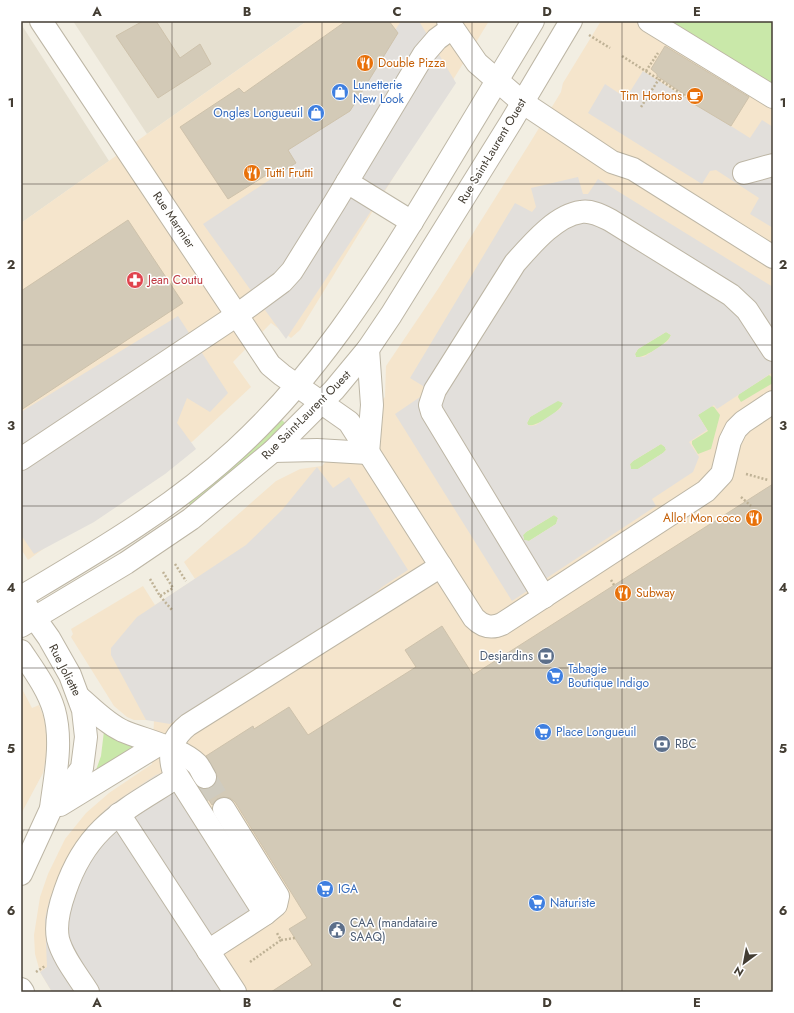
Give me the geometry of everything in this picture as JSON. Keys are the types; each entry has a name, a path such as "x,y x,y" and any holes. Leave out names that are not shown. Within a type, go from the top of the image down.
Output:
{"street":[{"name":"Rue Marmier","path":"41,21 270,365 298,387 349,422 474,618 487,626 502,624 706,491 722,474 730,441 736,428 773,402"},
{"name":"Rue Saint-Laurent Ouest","path":"21,597 131,530 177,499 237,449 298,387 360,302 412,222 533,21"},
{"name":"Rue Saint-Laurent Ouest","path":"28,622 126,563 177,530 273,451 322,403 368,349 571,21"},
{"path":"649,21 773,97"},
{"path":"21,459 237,315 276,288 288,277 424,54 450,24 471,56 496,82 540,116 612,162 633,169 773,257"},
{"path":"744,173 773,165"},
{"path":"347,182 412,222"},
{"path":"544,597 432,412 430,405 435,390 515,262 550,228 566,216 582,211 598,215 697,274 735,299 747,310 773,350"},
{"path":"273,451 317,450 368,453 372,405 368,349"},
{"path":"50,811 165,746 188,725 441,566"},
{"name":"Rue Joliette","path":"21,597 28,622 64,664 79,697 85,722 86,737 82,768 50,811 21,874"},
{"name":"Rue Joliette","path":"21,651 49,697 57,723 58,750 50,811"},
{"path":"79,697 110,723 165,746 197,764 205,777"},
{"path":"165,746 177,777 265,914"},
{"path":"88,992 58,940 57,932 59,913 69,879 84,850 100,830 119,814 177,777"},
{"path":"208,951 265,914 276,905 278,896 224,809"},
{"path":"119,814 235,992"},
{"path":"21,988 22,992"}],"path":[{"path":"589,35 610,48"},
{"path":"622,56 688,98"},
{"path":"641,107 658,79"},
{"path":"746,474 768,480"},
{"path":"741,497 752,506"},
{"path":"175,564 186,581"},
{"path":"160,596 173,588 163,572"},
{"path":"150,579 160,596 172,610"},
{"path":"611,580 614,585"},
{"path":"281,940 295,938"}],"shaded area":[{"path":"73,21 307,21 147,134"},
{"path":"307,21 489,21 300,330 291,338 271,323 233,362 251,387 193,441 28,560 21,549 21,223"},
{"path":"401,21 419,21 456,83 286,339 203,224 292,165 281,148 341,112"},
{"path":"601,21 664,21 773,89 773,992 52,992 40,972 35,954 34,935 40,897 48,874 65,839 86,813 109,793 152,764 154,720 134,720 127,717 114,706 71,637 73,634 71,629 143,586 155,605 195,579 184,562 276,481 300,469 322,466 385,397 386,366 438,289 528,146 561,92 563,83"},
{"path":"21,24 109,161 21,223"},
{"path":"643,71 750,138 762,120 773,127 773,149 771,153 773,157 773,228 750,214 759,198 716,170 710,171 702,184 588,113 605,84 626,98"},
{"path":"578,177 583,194 588,194 598,179 773,287 773,372 717,409 714,405 698,415 707,430 689,442 699,457 693,472 652,499 656,506 512,601 395,414 423,395 423,386 410,378 515,203 532,212 536,207 531,188","holes":["666,332 671,335 668,341 644,357 636,357 635,354 638,349","558,401 563,403 560,409 536,425 528,425 527,423 530,417","661,444 665,447 666,450 663,453 638,469 631,469 630,464","554,515 558,518 556,524 529,541 524,540 523,535"]},
{"path":"178,316 228,393 210,412 187,398 177,423 196,449 165,474 94,522 34,554 21,535 21,412"},
{"path":"317,467 333,488 349,477 408,570 382,587 372,596 170,724 146,720 111,655 111,648 137,617 246,545 282,510"},
{"path":"21,687 32,708 39,705 44,718 48,747 43,773 21,814"},
{"path":"173,769 259,904 201,941 235,992 52,992 40,972 47,967 45,919 49,901 61,869 83,833 109,806 156,775"}],"green space":[{"path":"664,21 773,21 773,89"},
{"path":"666,332 671,335 666,342 650,353 636,357 635,354 638,349"},
{"path":"769,375 773,378 773,383 741,402 738,397 739,394"},
{"path":"558,400 563,403 558,410 536,424 528,425 527,423 530,417"},
{"path":"711,406 714,407 720,415 711,449 698,454 692,444 692,441 708,431 698,415"},
{"path":"282,420 287,425 191,506 188,502"},
{"path":"661,444 666,450 663,453 638,469 631,469 630,464 633,461"},
{"path":"554,515 558,518 556,524 529,541 524,540 523,535 526,532"},
{"path":"104,731 137,745 96,770 101,756"}],"building":[{"path":"143,21 156,21 180,58 200,44 211,64 158,98 116,36"},
{"path":"346,21 389,21 398,33 350,111 288,150 296,163 272,178 268,174 228,199 180,127 239,88 244,93"},
{"path":"665,46 749,97 731,126 689,101 687,96 657,76 657,74 651,69"},
{"path":"128,220 183,303 21,410 21,291"},
{"name":"Place Longueuil","path":"773,484 773,992 271,992 312,965 289,929 307,918 235,802 230,798 223,797 217,799 212,805 202,789 212,787 216,782 217,776 206,756 253,726 254,729 289,707 308,735 416,667 405,650 442,626 473,675"}],"tunnel":[{"path":"205,777 224,809"}],"place":[{"name":"Double Pizza","path":"365,63"},
{"name":"Lunetterie New Look","path":"340,92"},
{"name":"Tim Hortons","path":"695,96"},
{"name":"Ongles Longueuil","path":"316,113"},
{"name":"Tutti Frutti","path":"252,173"},
{"name":"Jean Coutu","path":"135,280"},
{"name":"Allo! Mon coco","path":"754,518"},
{"name":"Subway","path":"623,593"},
{"name":"Desjardins","path":"546,656"},
{"name":"Tabagie Boutique Indigo","path":"555,676"},
{"name":"Place Longueuil","path":"543,732"},
{"name":"RBC","path":"662,744"},
{"name":"IGA","path":"325,889"},
{"name":"Naturiste","path":"537,903"},
{"name":"CAA (mandataire SAAQ)","path":"337,930"}]}
